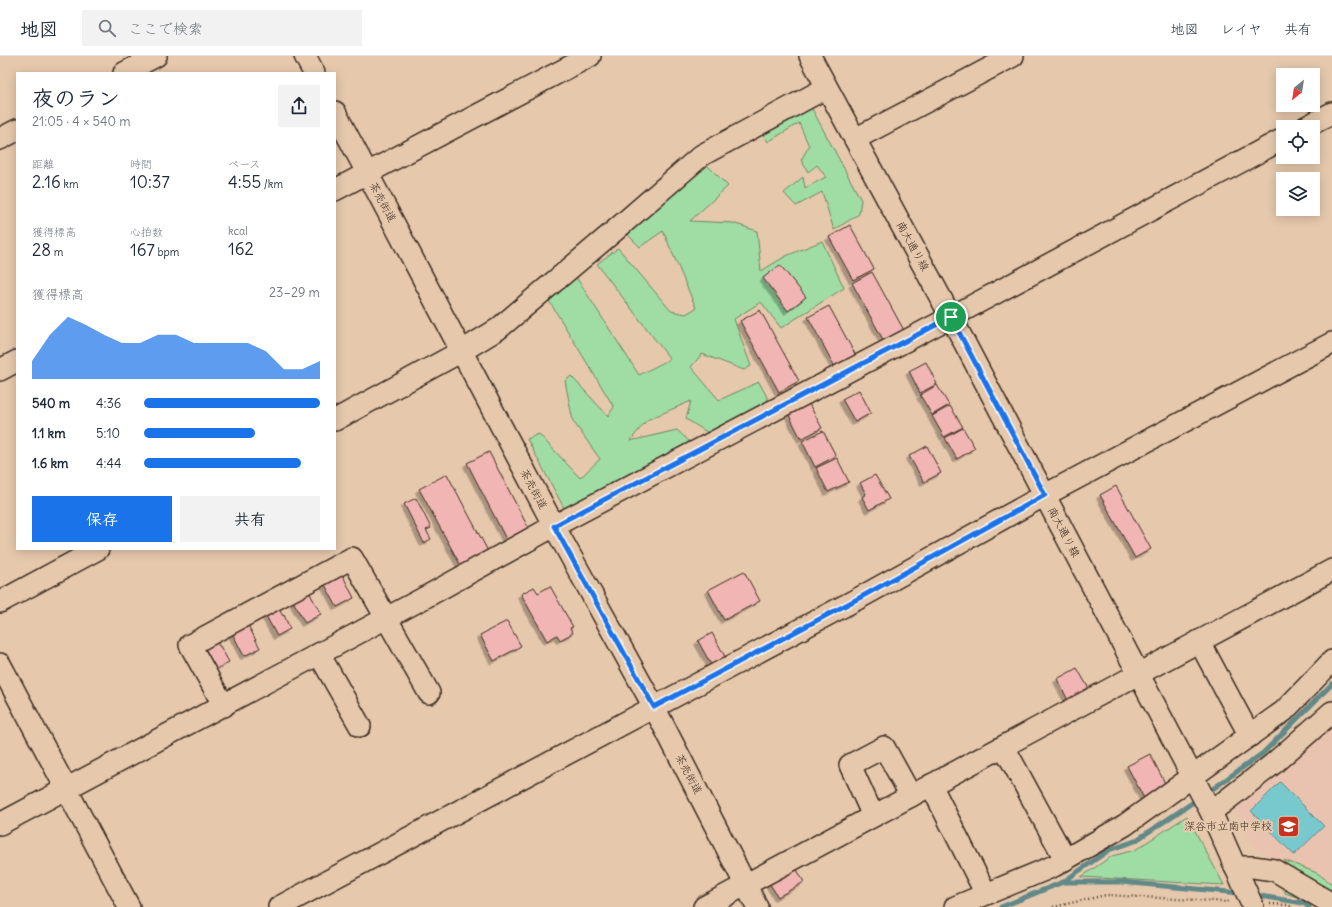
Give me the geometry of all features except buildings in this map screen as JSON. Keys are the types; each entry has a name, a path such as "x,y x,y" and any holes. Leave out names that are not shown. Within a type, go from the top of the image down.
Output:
{"street":[{"path":"126,72 156,56"},
{"path":"305,56 313,72"},
{"path":"336,189 590,56"},
{"name":"南大通り線","path":"810,56 951,317 1193,777 1211,812 1252,905"},
{"path":"855,139 1013,56"},
{"path":"336,419 498,330 702,155 826,88"},
{"path":"1319,120 1332,113"},
{"name":"茶売街道","path":"336,114 554,526 654,707 757,907"},
{"path":"0,139 16,131"},
{"path":"0,824 388,618 554,526 951,317 1276,143"},
{"path":"279,907 861,597 1045,495 1332,343"},
{"path":"0,370 16,362"},
{"path":"0,602 96,550"},
{"path":"224,706 190,645 352,558 388,618 429,693"},
{"path":"704,907 1332,570"},
{"path":"1199,641 1250,736"},
{"path":"319,654 360,726"},
{"path":"0,664 129,907"},
{"path":"955,907 1054,866 1126,825 1284,711 1328,673"},
{"path":"1211,812 1273,764 1332,712"},
{"path":"873,816 850,765 884,747 911,796"},
{"path":"1004,747 1065,860"},
{"path":"931,785 986,894"},
{"path":"1235,867 1253,867 1274,870 1332,904"}],"path":[{"path":"1053,907 1106,895 1252,905"}],"shaded area":[{"name":"深谷市立南中学校","path":"1332,721 1332,893 1325,887 1255,848 1232,805"}],"green space":[{"path":"811,107 861,200 859,214 834,230 822,192 796,206 784,193 803,177 805,188 826,177 817,165 808,172 801,160 809,146 799,123 768,142 761,131"},
{"path":"706,164 728,186 690,221 733,223 757,231 761,271 786,256 822,241 844,288 781,328 761,302 734,319 751,366 744,370 702,354 691,367 719,400 759,382 769,401 710,434 686,419 691,401 647,420 630,441 677,430 692,444 572,510 564,508 527,439 539,434 580,478 600,459 573,421 565,381 571,376 608,416 614,407 548,299 576,277 639,375 670,359 597,264 618,248 671,311 686,314 696,308 663,231 640,247 624,231"},
{"path":"1187,816 1224,885 1081,877 1112,856 1135,850"},
{"path":"1284,860 1317,873 1332,884 1332,907 1317,907 1300,898 1285,893"}],"water":[{"path":"1280,782 1324,826 1294,855 1251,811"}],"waterway":[{"path":"1207,793 1263,753 1332,684"},
{"path":"1001,907 1063,882 1109,850 1135,841 1198,799"},
{"path":"1064,882 1121,882 1240,893"},
{"path":"1254,895 1303,903 1309,907"}],"place":[{"name":"深谷市立南中学校","path":"1288,826"}],"route":[{"path":"951,317 1045,495 861,597 654,707 554,526 951,317"}]}
